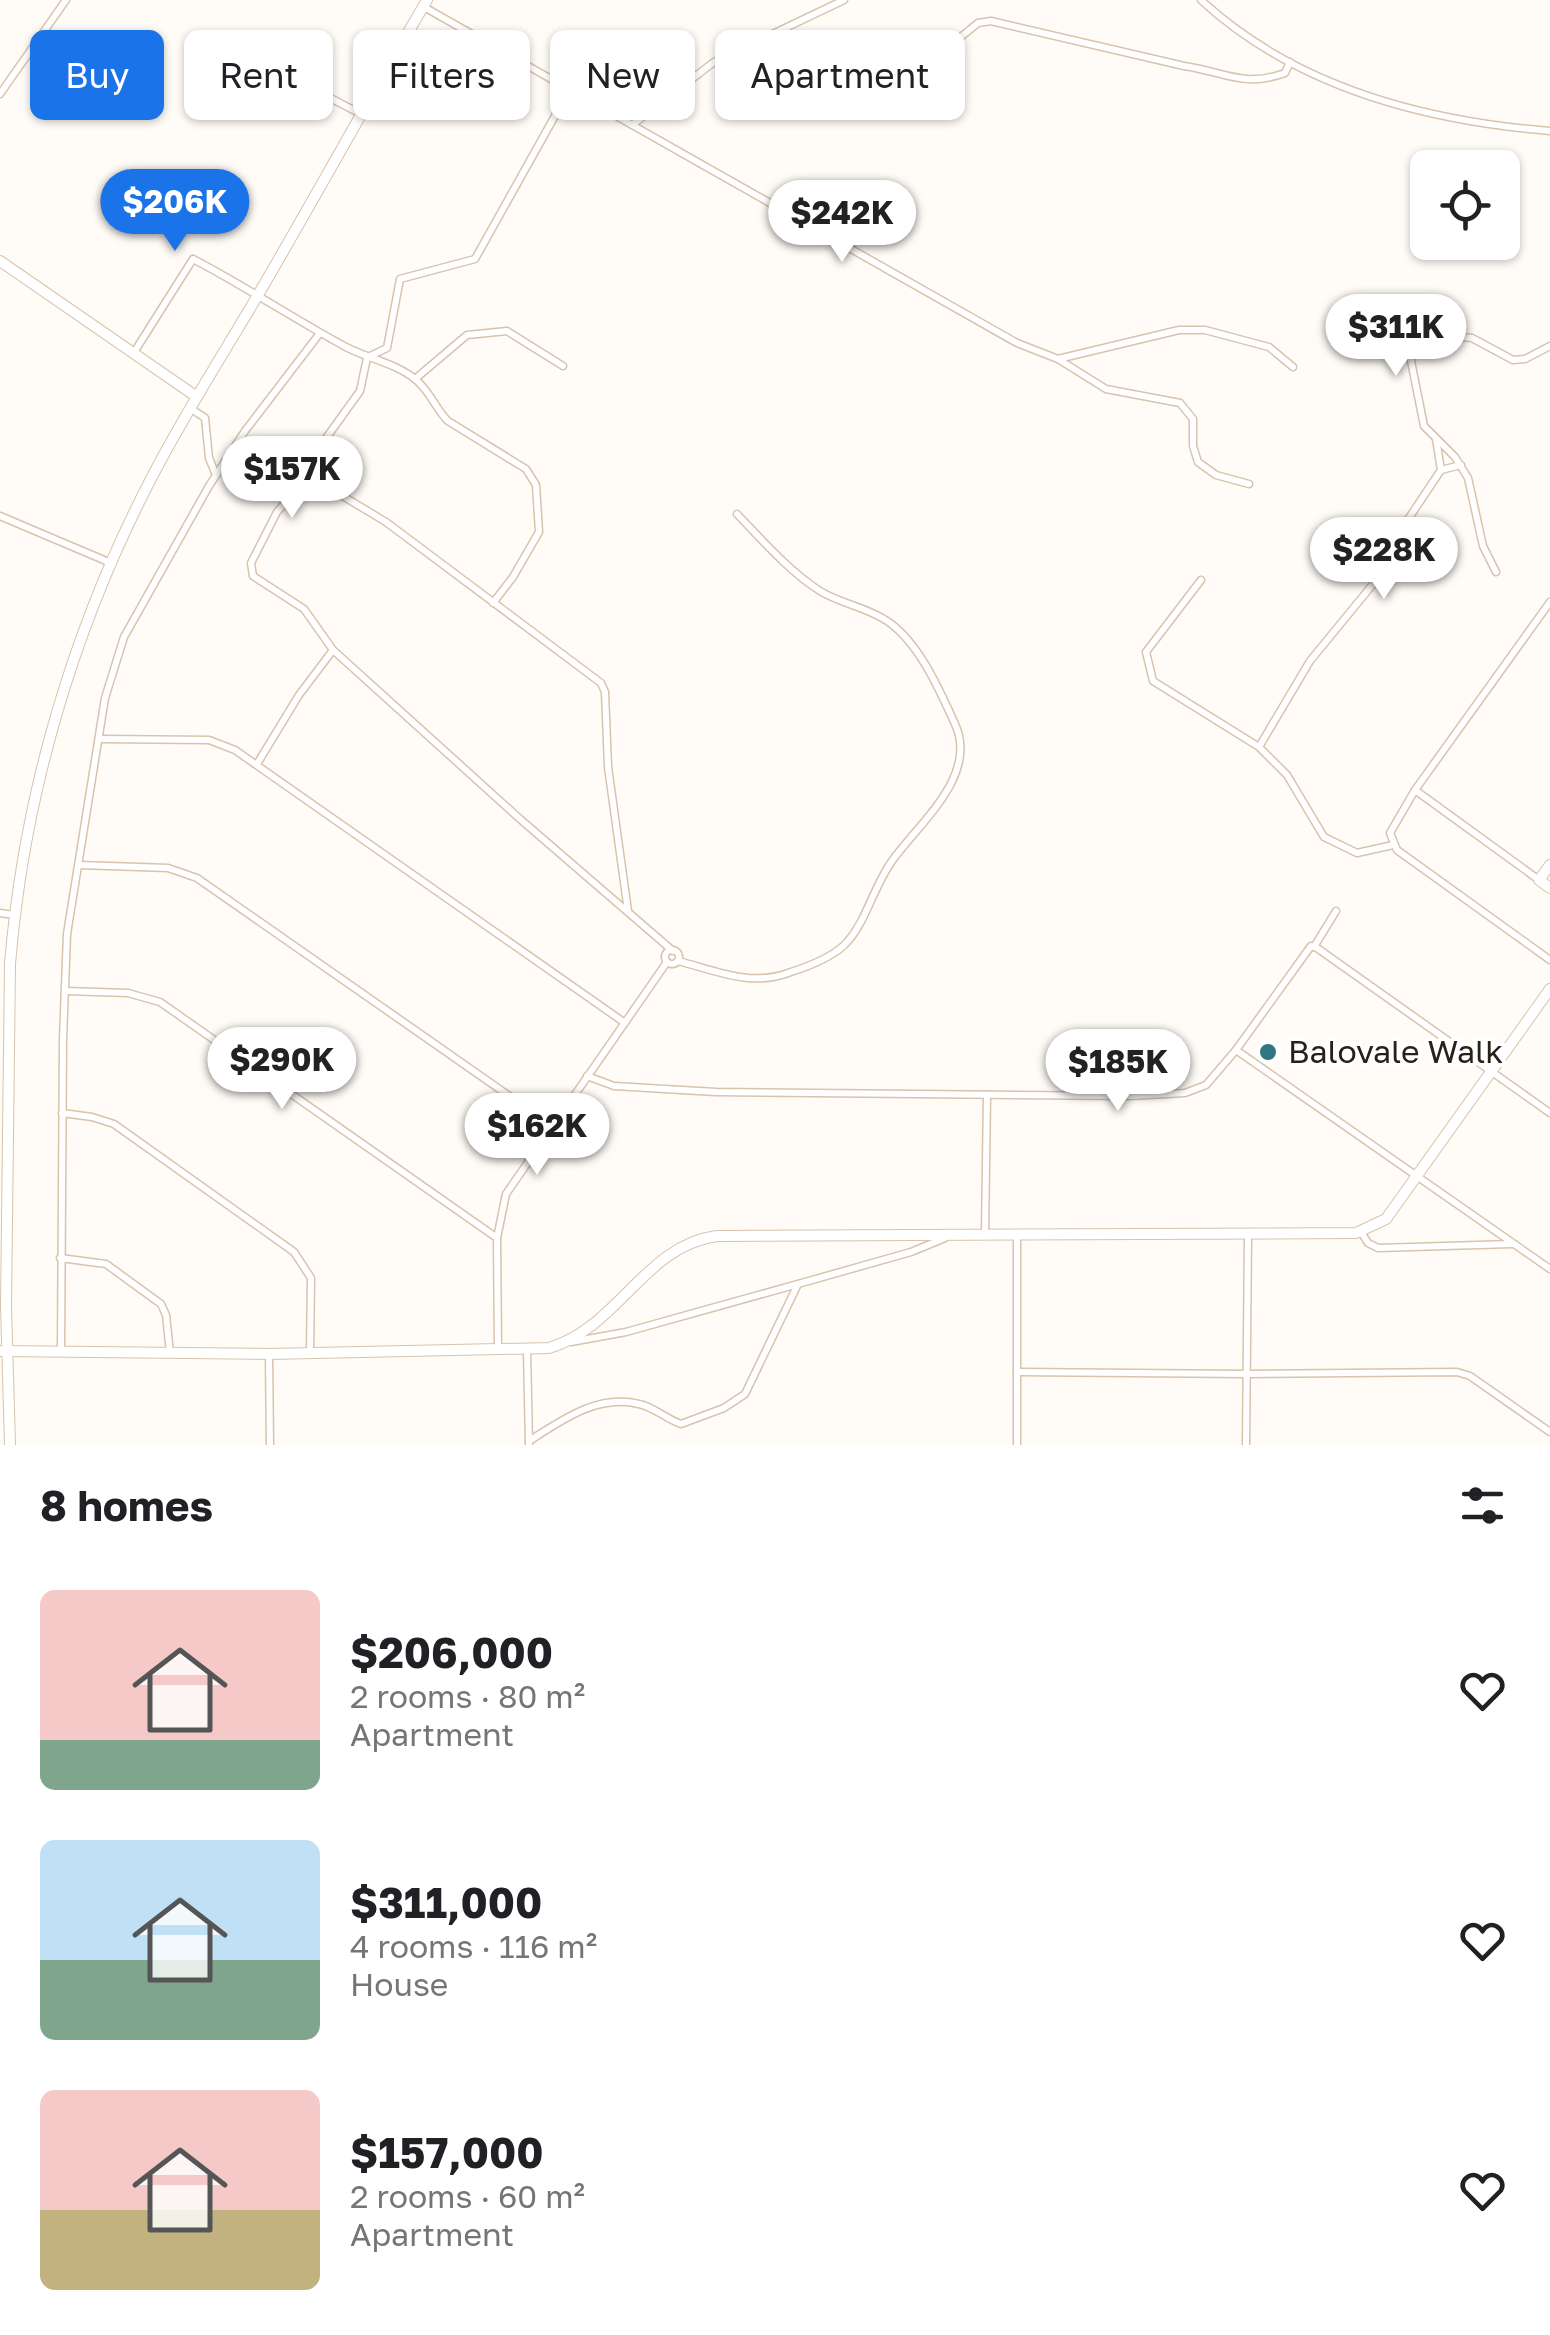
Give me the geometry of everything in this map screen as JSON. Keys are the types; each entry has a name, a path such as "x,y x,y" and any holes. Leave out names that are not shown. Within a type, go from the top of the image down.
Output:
{"street":[{"path":"0,94 66,0"},
{"path":"632,124 714,62 844,0"},
{"path":"1201,0 1238,32 1333,85 1383,102 1550,131"},
{"path":"409,30 425,3 550,76"},
{"path":"965,34 978,23 992,21 1214,70 1250,82 1285,73 1290,62"},
{"path":"10,1445 4,1351 9,991 14,915 50,735 78,648 142,496 358,120"},
{"path":"367,358 386,348 400,279 475,259 552,120"},
{"path":"625,120 927,294 1017,343 1058,359 1106,389 1180,403 1193,419 1192,446 1198,462 1216,476 1249,484"},
{"path":"133,354 193,259 320,333 415,379 448,421 526,469 534,478 539,532 493,602"},
{"path":"0,261 197,397"},
{"path":"415,379 467,335 507,330 562,366"},
{"path":"1058,359 1179,330 1205,330 1268,347 1293,366"},
{"path":"61,1350 67,934 106,698 124,637 216,476 244,430 320,333"},
{"path":"1496,572 1483,546 1474,493 1461,465 1424,426 1408,337 1419,334 1472,338 1514,360 1525,359 1550,346"},
{"path":"367,358 360,391 319,448 293,496 277,512 250,569 260,581 304,609 333,650 673,951 678,960"},
{"path":"190,408 205,418 208,450 216,476"},
{"path":"1259,746 1310,661 1387,567 1406,524 1440,470 1436,439"},
{"path":"1440,470 1461,465"},
{"path":"306,474 386,522 601,683 628,911"},
{"path":"678,960 731,976 770,979 839,950 855,932 891,862 940,799 957,770 961,750 959,733 914,648 889,622 820,591 737,514"},
{"path":"0,516 112,563"},
{"path":"1200,580 1146,652 1154,682 1259,746 1287,775 1324,837 1357,853 1392,845 1550,960"},
{"path":"1392,845 1392,828 1415,790 1550,602"},
{"path":"257,764 299,694 333,650"},
{"path":"101,739 220,742 257,764 624,1023"},
{"path":"1415,790 1550,888"},
{"path":"79,864 168,868 196,878 551,1125"},
{"path":"1540,880 1550,865"},
{"path":"587,1076 614,1086 700,1092 1184,1094 1206,1085 1236,1050 1336,911"},
{"path":"0,913 14,915"},
{"path":"1314,946 1550,1113"},
{"path":"667,962 665,956 673,951"},
{"path":"667,962 678,960"},
{"path":"498,1351 497,1238 506,1194 667,962"},
{"path":"570,1342 592,1327 676,1248 701,1238 1361,1232 1386,1219 1550,989"},
{"path":"66,992 128,992 160,1002 497,1238"},
{"path":"1236,1050 1550,1269"},
{"path":"985,1236 987,1095"},
{"path":"62,1113 114,1124 294,1252 311,1278 310,1353"},
{"path":"1361,1232 1368,1243 1378,1248 1514,1244"},
{"path":"1246,1445 1248,1235"},
{"path":"4,1351 526,1351 626,1332 911,1252 950,1236"},
{"path":"1017,1237 1017,1445"},
{"path":"60,1258 106,1264 161,1304 170,1353"},
{"path":"530,1443 580,1410 597,1404 639,1404 681,1424 738,1401 759,1369 798,1284"},
{"path":"526,1351 530,1443"},
{"path":"269,1354 270,1445"},
{"path":"1017,1372 1457,1372 1470,1376 1550,1432"}],"place":[{"name":"Balovale Walk","path":"1268,1052"}]}
